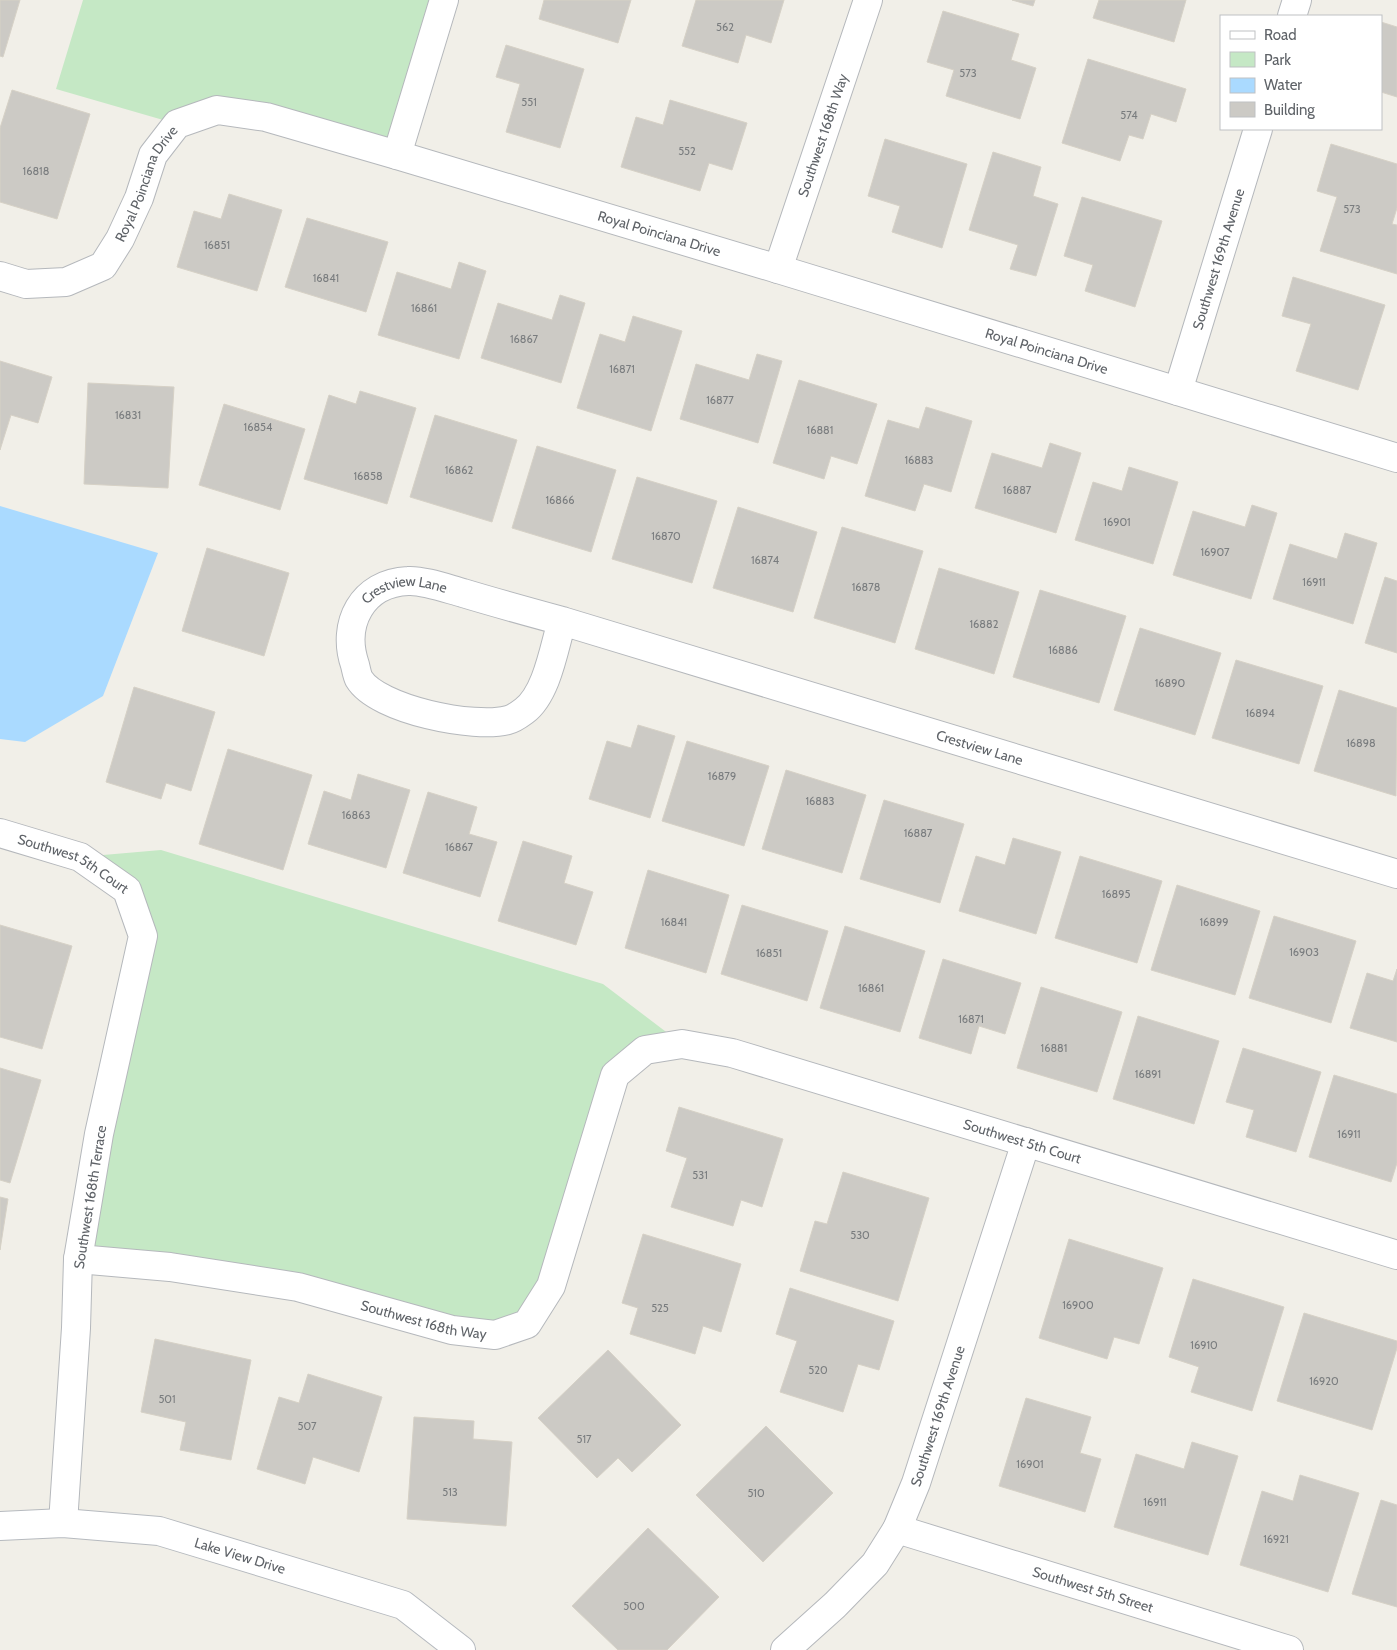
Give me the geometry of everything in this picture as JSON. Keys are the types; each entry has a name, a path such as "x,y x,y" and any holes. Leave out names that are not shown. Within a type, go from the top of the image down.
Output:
{"street":[{"path":"397,155 444,0"},
{"name":"Southwest 168th Way","path":"778,269 868,0"},
{"path":"1292,15 1297,0"},
{"name":"Royal Poinciana Drive","path":"0,276 26,284 66,282 103,266 120,240 139,198 153,154 177,124 217,110 266,117 397,155 1397,458"},
{"name":"Southwest 169th Avenue","path":"1178,391 1258,130"},
{"name":"Crestview Lane","path":"562,621 544,681 536,697 525,711 509,720 489,722 457,720 426,715 390,702 368,689 359,679 351,653 350,636 352,628 361,604 373,591 389,584 409,581 439,586 562,621 1397,874"},
{"name":"Southwest 5th Court","path":"0,833 80,857 126,890 143,936"},
{"name":"Southwest 168th Terrace","path":"63,1523 76,1328 78,1259 99,1134 143,936"},
{"name":"Southwest 5th Court","path":"645,1050 682,1044 732,1053 1397,1254"},
{"name":"Southwest 168th Way","path":"78,1259 170,1267 298,1287 452,1330 495,1335 527,1324 551,1286 615,1075 645,1050"},
{"name":"Southwest 169th Avenue","path":"785,1650 835,1605 875,1564 897,1528 916,1483 1026,1142"},
{"name":"Lake View Drive","path":"0,1526 63,1523 160,1531 403,1605 461,1650"},
{"name":"Southwest 5th Street","path":"897,1528 1289,1650"}],"green space":[{"path":"83,0 444,0 397,155 266,117 177,124 56,89"},
{"path":"161,850 603,984 682,1044 615,1075 551,1286 495,1335 78,1259 143,936 127,890 80,857"}],"water":[{"path":"0,506 158,553 103,696 25,742 0,739"}],"building":[{"path":"0,0 20,0 3,57 0,56"},
{"path":"544,0 631,0 618,43 539,19"},
{"path":"696,0 784,0 771,43 746,35 738,63 682,46"},
{"path":"1012,0 1035,0 1033,6"},
{"path":"1099,0 1186,0 1174,42 1093,18"},
{"path":"943,11 1019,34 1011,60 1036,68 1020,119 946,96 954,70 927,62"},
{"path":"1382,22 1397,27 1397,97 1382,92"},
{"path":"506,45 584,69 560,148 506,132 520,84 496,77"},
{"path":"1088,59 1186,89 1176,122 1151,114 1143,139 1129,135 1120,161 1062,143"},
{"path":"12,90 90,114 57,219 0,202 0,128"},
{"path":"670,100 747,123 732,170 709,163 700,191 621,167 636,117 663,125"},
{"path":"885,139 967,164 942,248 892,232 900,206 868,196"},
{"path":"1331,144 1397,164 1397,208 1392,224 1397,225 1397,274 1320,251 1337,197 1317,191"},
{"path":"993,152 1041,167 1033,196 1058,204 1036,276 1010,269 1018,245 969,230"},
{"path":"229,194 282,210 257,291 177,267 194,211 221,219"},
{"path":"1082,197 1162,221 1135,307 1085,291 1093,265 1064,256"},
{"path":"307,218 388,242 366,312 285,287"},
{"path":"459,262 486,271 459,359 378,335 397,272 451,289"},
{"path":"1293,277 1385,305 1358,390 1296,371 1311,324 1282,316"},
{"path":"560,295 585,303 561,383 481,358 498,303 552,320"},
{"path":"633,316 682,331 651,431 577,408 600,334 625,342"},
{"path":"757,354 782,361 758,443 680,419 696,364 749,380"},
{"path":"0,361 52,377 38,423 11,415 0,450"},
{"path":"799,380 877,404 857,464 831,456 824,479 773,463"},
{"path":"88,383 174,387 168,488 84,484"},
{"path":"360,391 416,408 387,504 304,479 329,395 356,404"},
{"path":"224,404 305,429 280,510 199,485"},
{"path":"926,407 972,421 951,492 924,484 915,511 865,496 888,420 919,429"},
{"path":"435,415 517,440 492,522 410,497"},
{"path":"1050,443 1081,453 1056,533 975,508 992,453 1042,468"},
{"path":"537,446 616,470 591,552 512,528"},
{"path":"1129,467 1178,482 1153,564 1075,540 1093,482 1122,491"},
{"path":"637,477 717,501 692,583 612,559"},
{"path":"1252,505 1277,513 1251,599 1173,575 1193,511 1245,527"},
{"path":"738,507 817,532 793,612 713,588"},
{"path":"842,527 923,551 895,643 814,618"},
{"path":"1345,533 1377,543 1353,624 1273,599 1290,544 1337,559"},
{"path":"207,548 289,573 264,656 182,631"},
{"path":"939,568 1019,592 994,674 915,649"},
{"path":"1385,577 1397,581 1397,653 1365,643"},
{"path":"1040,590 1126,616 1099,703 1013,677"},
{"path":"1140,628 1221,653 1195,735 1114,710"},
{"path":"1236,660 1323,686 1299,764 1212,738"},
{"path":"134,687 215,712 191,791 166,783 161,799 106,782"},
{"path":"1339,690 1397,708 1396,796 1314,771"},
{"path":"638,725 675,736 650,818 589,799 607,741 631,748"},
{"path":"687,741 769,766 744,846 662,821"},
{"path":"228,749 312,775 283,870 199,844"},
{"path":"786,770 866,795 842,873 762,849"},
{"path":"358,774 410,790 386,868 308,844 324,791 351,800"},
{"path":"428,792 477,807 469,834 497,842 480,897 403,873"},
{"path":"884,800 964,824 940,903 860,879"},
{"path":"1013,838 1061,852 1036,934 959,911 976,856 1005,865"},
{"path":"523,841 572,856 564,883 593,892 576,945 498,921"},
{"path":"1080,856 1162,881 1137,963 1055,938"},
{"path":"648,870 729,895 706,973 625,948"},
{"path":"1177,885 1260,911 1235,995 1151,970"},
{"path":"742,905 828,931 807,1001 721,974"},
{"path":"1274,916 1356,941 1331,1023 1249,998"},
{"path":"0,925 72,946 42,1049 0,1037"},
{"path":"845,926 925,951 900,1032 820,1008"},
{"path":"943,959 1021,983 1005,1034 979,1026 971,1054 919,1038"},
{"path":"1397,969 1397,1042 1350,1028 1367,973 1393,981"},
{"path":"1041,987 1122,1012 1097,1092 1017,1068"},
{"path":"1138,1016 1219,1041 1194,1124 1113,1099"},
{"path":"1243,1048 1321,1072 1296,1152 1246,1137 1254,1110 1226,1102"},
{"path":"0,1068 41,1080 10,1183 0,1180"},
{"path":"1334,1075 1397,1094 1397,1163 1391,1182 1309,1157"},
{"path":"679,1107 783,1139 762,1207 741,1200 733,1226 671,1207 687,1158 666,1151"},
{"path":"843,1172 929,1198 898,1301 800,1271 815,1221 827,1224"},
{"path":"0,1197 8,1199 0,1250"},
{"path":"643,1234 741,1264 721,1332 703,1326 695,1354 630,1334 638,1308 622,1303"},
{"path":"1069,1239 1163,1268 1139,1344 1114,1337 1107,1359 1039,1338"},
{"path":"1193,1279 1284,1307 1252,1411 1191,1392 1199,1367 1169,1357"},
{"path":"790,1288 894,1321 879,1370 858,1364 843,1412 780,1392 797,1341 776,1334"},
{"path":"1304,1313 1397,1341 1397,1348 1372,1430 1277,1401"},
{"path":"155,1339 251,1360 231,1460 180,1450 186,1422 141,1412"},
{"path":"608,1350 681,1425 632,1472 618,1458 597,1478 538,1418"},
{"path":"308,1374 382,1397 359,1472 313,1457 305,1484 257,1469 279,1397 299,1403"},
{"path":"1026,1398 1091,1417 1080,1453 1101,1459 1085,1512 999,1486"},
{"path":"414,1417 474,1421 473,1439 512,1442 506,1526 407,1519"},
{"path":"766,1426 833,1493 763,1562 696,1495"},
{"path":"1192,1442 1238,1456 1208,1555 1114,1527 1136,1454 1184,1469"},
{"path":"1300,1475 1359,1493 1328,1592 1240,1565 1262,1491 1293,1501"},
{"path":"1381,1500 1397,1505 1397,1607 1352,1594"},
{"path":"648,1528 719,1597 667,1650 618,1650 572,1606"}]}
